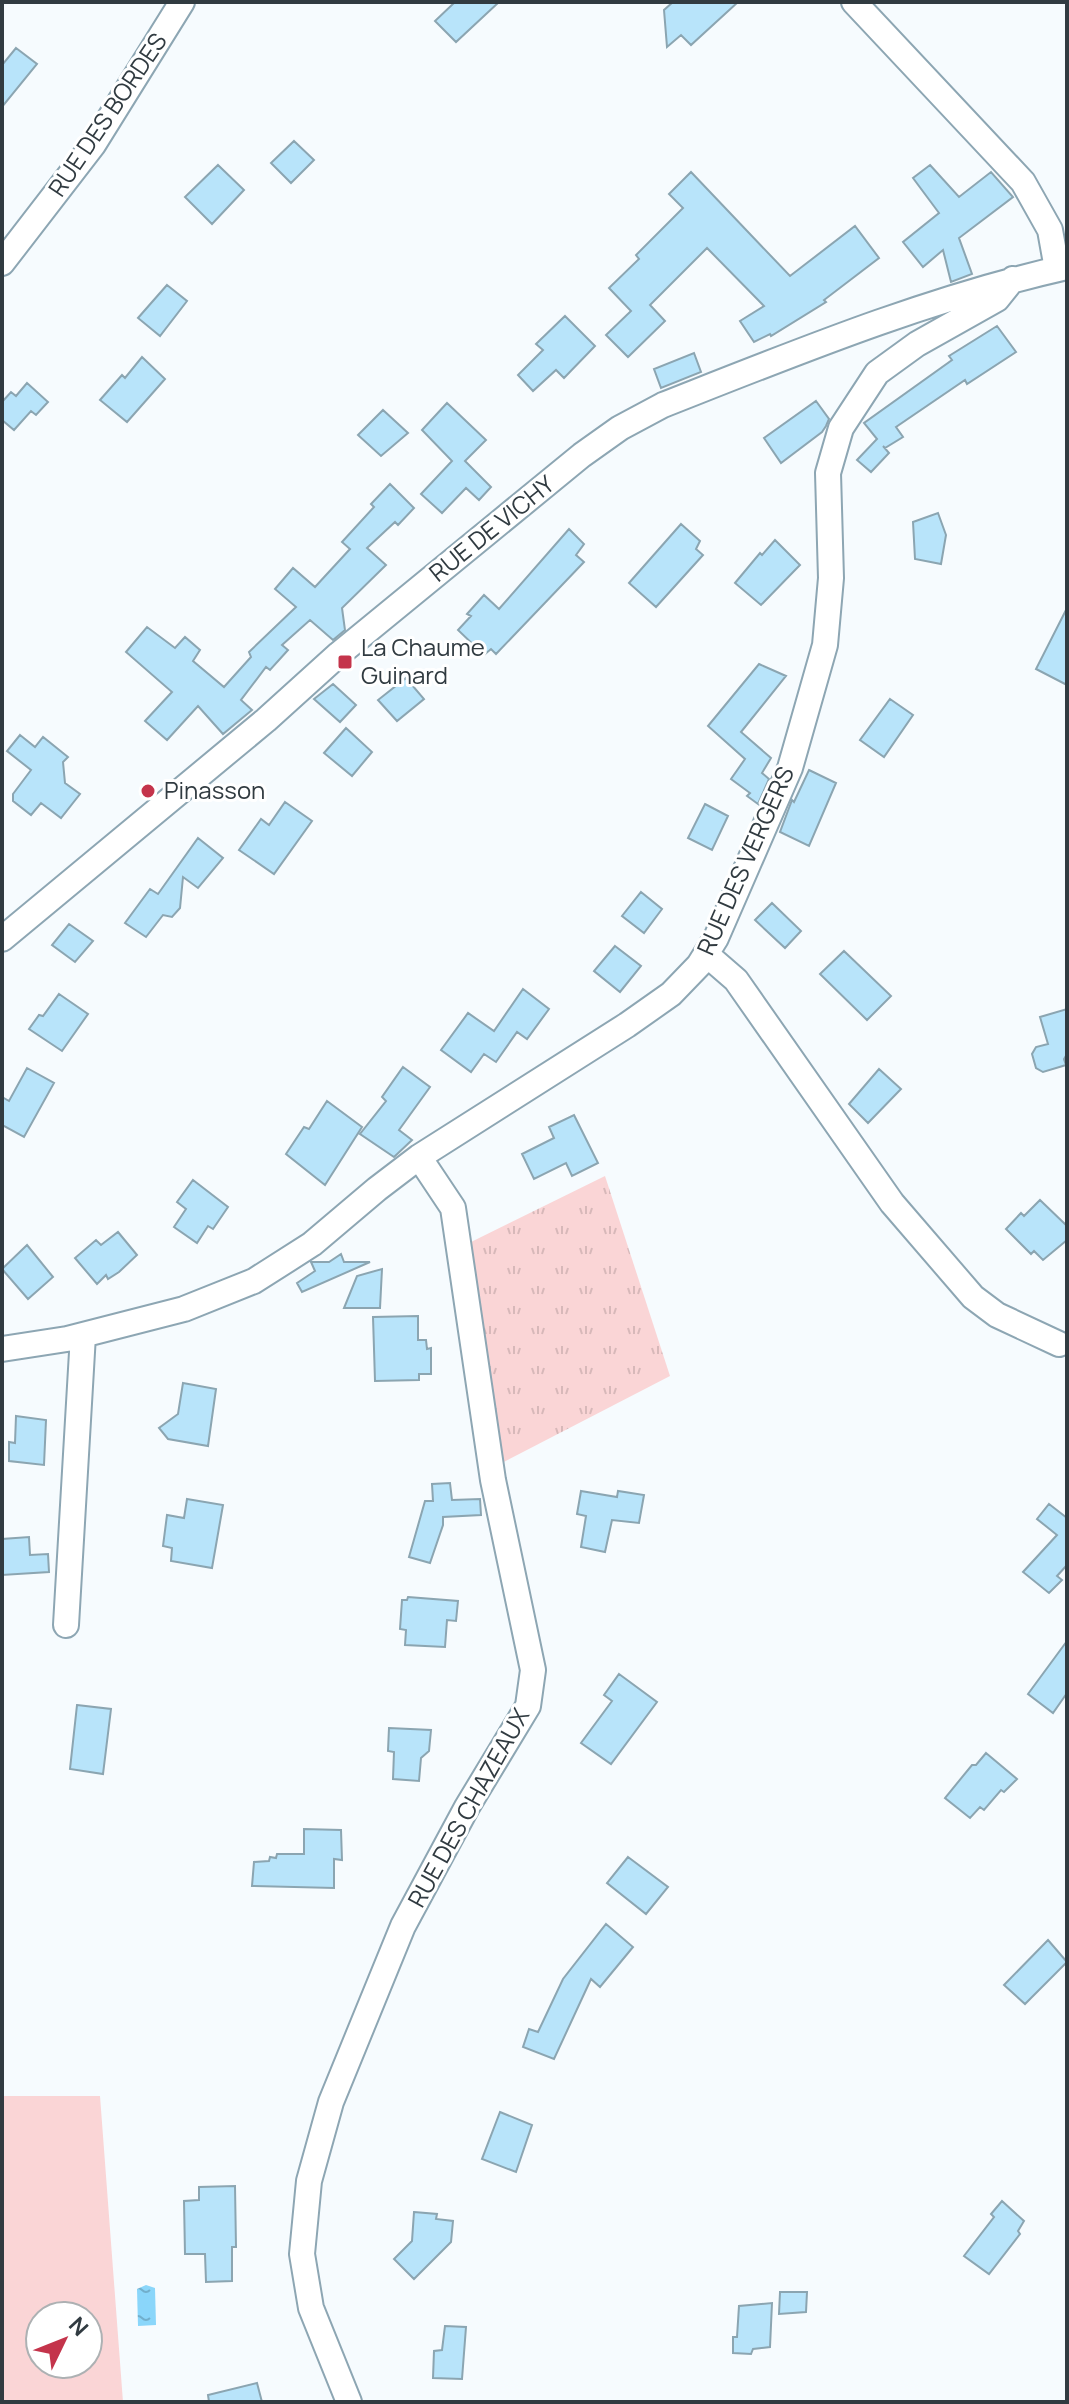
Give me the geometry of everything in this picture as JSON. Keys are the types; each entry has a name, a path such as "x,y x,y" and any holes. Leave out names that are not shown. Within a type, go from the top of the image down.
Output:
{"street":[{"name":"RUE DES BORDES","path":"2,263 93,145 182,2"},
{"path":"854,2 1023,182 1050,230 1062,268"},
{"name":"RUE DE VICHY","path":"2,939 266,720 339,654 582,455 620,428 663,405 943,300 1062,268"},
{"name":"RUE DES VERGERS","path":"2,1349 83,1335 184,1309 254,1281 312,1244 419,1157 671,994 716,938 790,768 825,645 831,578 828,473 841,428 877,373 917,344 997,299 1013,279"},
{"path":"706,954 736,980 892,1203 973,1297 997,1315 1059,1344"},
{"name":"RUE DES CHAZEAUX","path":"349,2402 311,2308 302,2254 309,2181 331,2102 403,1926 467,1807 528,1706 533,1670 493,1480 453,1208 419,1157"},
{"path":"66,1625 83,1335"}],"green space":[{"path":"605,1176 670,1376 500,1464 469,1243"},
{"path":"2,2096 100,2096 123,2402 2,2402"}],"water":[{"path":"146,2285 155,2288 156,2325 138,2326 137,2289"}],"building":[{"path":"455,2 499,2 456,42 435,21"},
{"path":"673,2 738,2 691,45 681,35 667,47 664,10"},
{"path":"16,48 37,64 2,107 2,65"},
{"path":"294,141 314,160 291,183 271,163"},
{"path":"218,165 244,190 212,224 185,197"},
{"path":"930,165 959,197 991,172 1013,197 959,238 972,274 951,282 943,250 923,267 903,242 939,213 913,178"},
{"path":"691,172 790,276 855,226 879,258 824,300 826,302 771,336 754,342 740,321 764,306 707,248 650,305 665,321 628,357 606,335 631,311 609,288 639,259 636,255 683,208 669,194"},
{"path":"167,285 187,301 160,336 138,318"},
{"path":"565,316 595,346 564,378 556,370 533,391 518,375 543,350 536,344"},
{"path":"997,326 1016,352 967,384 965,380 896,427 903,437 885,448 883,446 889,453 871,472 857,460 877,439 864,423 952,360 949,356"},
{"path":"694,353 701,372 661,388 654,369"},
{"path":"142,357 165,379 127,422 100,400 122,375 125,378"},
{"path":"27,383 48,402 36,415 31,411 14,430 2,420 2,402 11,392 16,396"},
{"path":"816,401 829,419 826,426 781,463 764,438"},
{"path":"447,403 486,440 465,461 491,487 479,500 466,488 442,513 421,494 452,461 422,430"},
{"path":"383,410 408,433 381,456 358,435"},
{"path":"390,484 414,508 398,525 395,522 367,548 386,565 342,608 345,630 333,640 310,620 282,645 288,650 270,670 266,667 241,700 252,710 223,734 198,706 167,740 145,721 172,692 126,652 147,627 175,648 185,637 200,650 193,661 224,687 251,657 249,652 296,607 275,589 293,568 315,587 350,549 342,542"},
{"path":"938,513 946,535 941,564 915,559 913,522"},
{"path":"681,524 700,541 696,549 703,555 656,607 629,583"},
{"path":"569,529 584,544 576,555 584,562 496,654 491,649 484,655 458,630 471,616 467,614 484,595 499,609"},
{"path":"775,540 800,565 761,605 735,583"},
{"path":"1067,608 1067,685 1036,669"},
{"path":"759,664 786,676 741,732 771,758 762,773 769,779 758,804 747,796 750,793 731,779 745,759 708,726"},
{"path":"406,678 424,699 397,721 378,700"},
{"path":"333,684 356,705 340,722 314,699"},
{"path":"890,699 913,715 884,757 860,740"},
{"path":"346,728 372,752 352,776 324,753"},
{"path":"20,735 35,747 43,737 68,757 63,762 65,783 80,794 61,818 41,803 31,815 13,801 13,794 31,770 7,751"},
{"path":"809,770 836,783 809,846 780,832 792,800 794,802"},
{"path":"285,802 312,821 274,874 239,850 261,819 269,825"},
{"path":"705,804 728,816 712,850 688,838"},
{"path":"198,838 223,858 198,888 183,877 180,908 172,917 163,915 146,937 125,923 150,889 158,894"},
{"path":"641,892 662,909 644,933 622,916"},
{"path":"772,903 801,931 785,948 755,920"},
{"path":"69,924 93,941 75,962 52,945"},
{"path":"615,946 641,966 620,992 594,971"},
{"path":"844,951 891,996 867,1020 820,974"},
{"path":"523,989 549,1009 527,1039 517,1032 496,1062 484,1054 471,1072 441,1050 468,1013 494,1031"},
{"path":"59,994 88,1014 62,1051 29,1029"},
{"path":"1067,1009 1066,1065 1043,1072 1036,1068 1032,1054 1036,1047 1048,1044 1040,1017"},
{"path":"403,1067 430,1087 399,1130 412,1140 394,1157 360,1134 386,1101 382,1097"},
{"path":"27,1068 54,1083 24,1137 2,1125 2,1097 9,1101"},
{"path":"879,1069 901,1089 868,1123 849,1104"},
{"path":"327,1101 362,1127 325,1185 286,1154 304,1127 309,1129"},
{"path":"574,1115 598,1163 572,1176 566,1163 534,1179 522,1154 554,1138 549,1127"},
{"path":"193,1180 228,1207 213,1229 208,1226 197,1243 174,1227 186,1209 177,1202"},
{"path":"1040,1200 1067,1226 1067,1240 1043,1260 1034,1251 1031,1254 1006,1229 1021,1213 1024,1216"},
{"path":"118,1232 137,1255 119,1272 108,1279 106,1275 97,1284 75,1258 96,1240 101,1245"},
{"path":"27,1245 53,1277 28,1299 2,1269"},
{"path":"341,1254 344,1262 370,1262 302,1292 297,1283 315,1271 311,1262 329,1262"},
{"path":"382,1269 380,1308 344,1308 357,1276"},
{"path":"418,1316 418,1340 426,1340 427,1349 431,1348 431,1374 419,1374 419,1380 375,1381 373,1317"},
{"path":"183,1383 216,1389 208,1446 168,1439 159,1428 178,1414"},
{"path":"16,1416 46,1420 44,1465 9,1461 9,1442 15,1443"},
{"path":"450,1483 452,1500 480,1499 481,1515 443,1517 430,1563 409,1557 425,1501 433,1501 432,1484"},
{"path":"581,1491 617,1497 618,1491 644,1495 639,1523 612,1520 605,1552 581,1547 586,1516 577,1514"},
{"path":"187,1499 223,1505 212,1568 171,1561 172,1548 163,1546 167,1515 184,1518"},
{"path":"1049,1504 1067,1518 1067,1565 1057,1576 1062,1580 1049,1593 1023,1572 1057,1535 1037,1519"},
{"path":"29,1537 30,1555 48,1554 49,1572 2,1575 2,1539"},
{"path":"408,1597 458,1601 456,1621 447,1620 445,1647 405,1645 406,1630 400,1629 402,1600"},
{"path":"1067,1641 1067,1693 1053,1713 1028,1694"},
{"path":"619,1674 657,1702 611,1764 581,1743 612,1701 604,1695"},
{"path":"77,1705 111,1709 103,1774 70,1769"},
{"path":"389,1728 431,1730 429,1751 421,1758 419,1781 393,1779 394,1752 388,1751"},
{"path":"986,1753 1017,1779 1004,1792 1001,1790 984,1810 980,1807 970,1818 945,1798"},
{"path":"304,1829 341,1830 342,1860 334,1859 334,1888 252,1886 254,1862 269,1861 277,1854 304,1854"},
{"path":"628,1857 668,1887 646,1914 607,1883"},
{"path":"606,1924 633,1947 600,1987 591,1979 554,2059 523,2047 529,2029 538,2032 563,1979"},
{"path":"1048,1940 1067,1962 1025,2004 1004,1985"},
{"path":"500,2112 532,2125 516,2172 482,2159"},
{"path":"235,2186 236,2247 232,2247 232,2281 206,2282 205,2254 185,2254 184,2201 199,2200 199,2187"},
{"path":"1002,2201 1024,2221 1018,2231 1020,2234 989,2274 964,2256 994,2217 991,2214"},
{"path":"414,2212 437,2214 436,2219 453,2221 451,2242 414,2279 394,2259 412,2241"},
{"path":"780,2292 807,2292 806,2312 779,2314"},
{"path":"772,2303 770,2347 753,2349 751,2354 733,2353 739,2306"},
{"path":"445,2326 466,2327 462,2379 433,2378 434,2351 442,2350"},
{"path":"257,2383 262,2402 209,2402 208,2395"}],"place":[{"name":"La Chaume Guinard","path":"345,662"},
{"name":"Pinasson","path":"148,791"}]}
